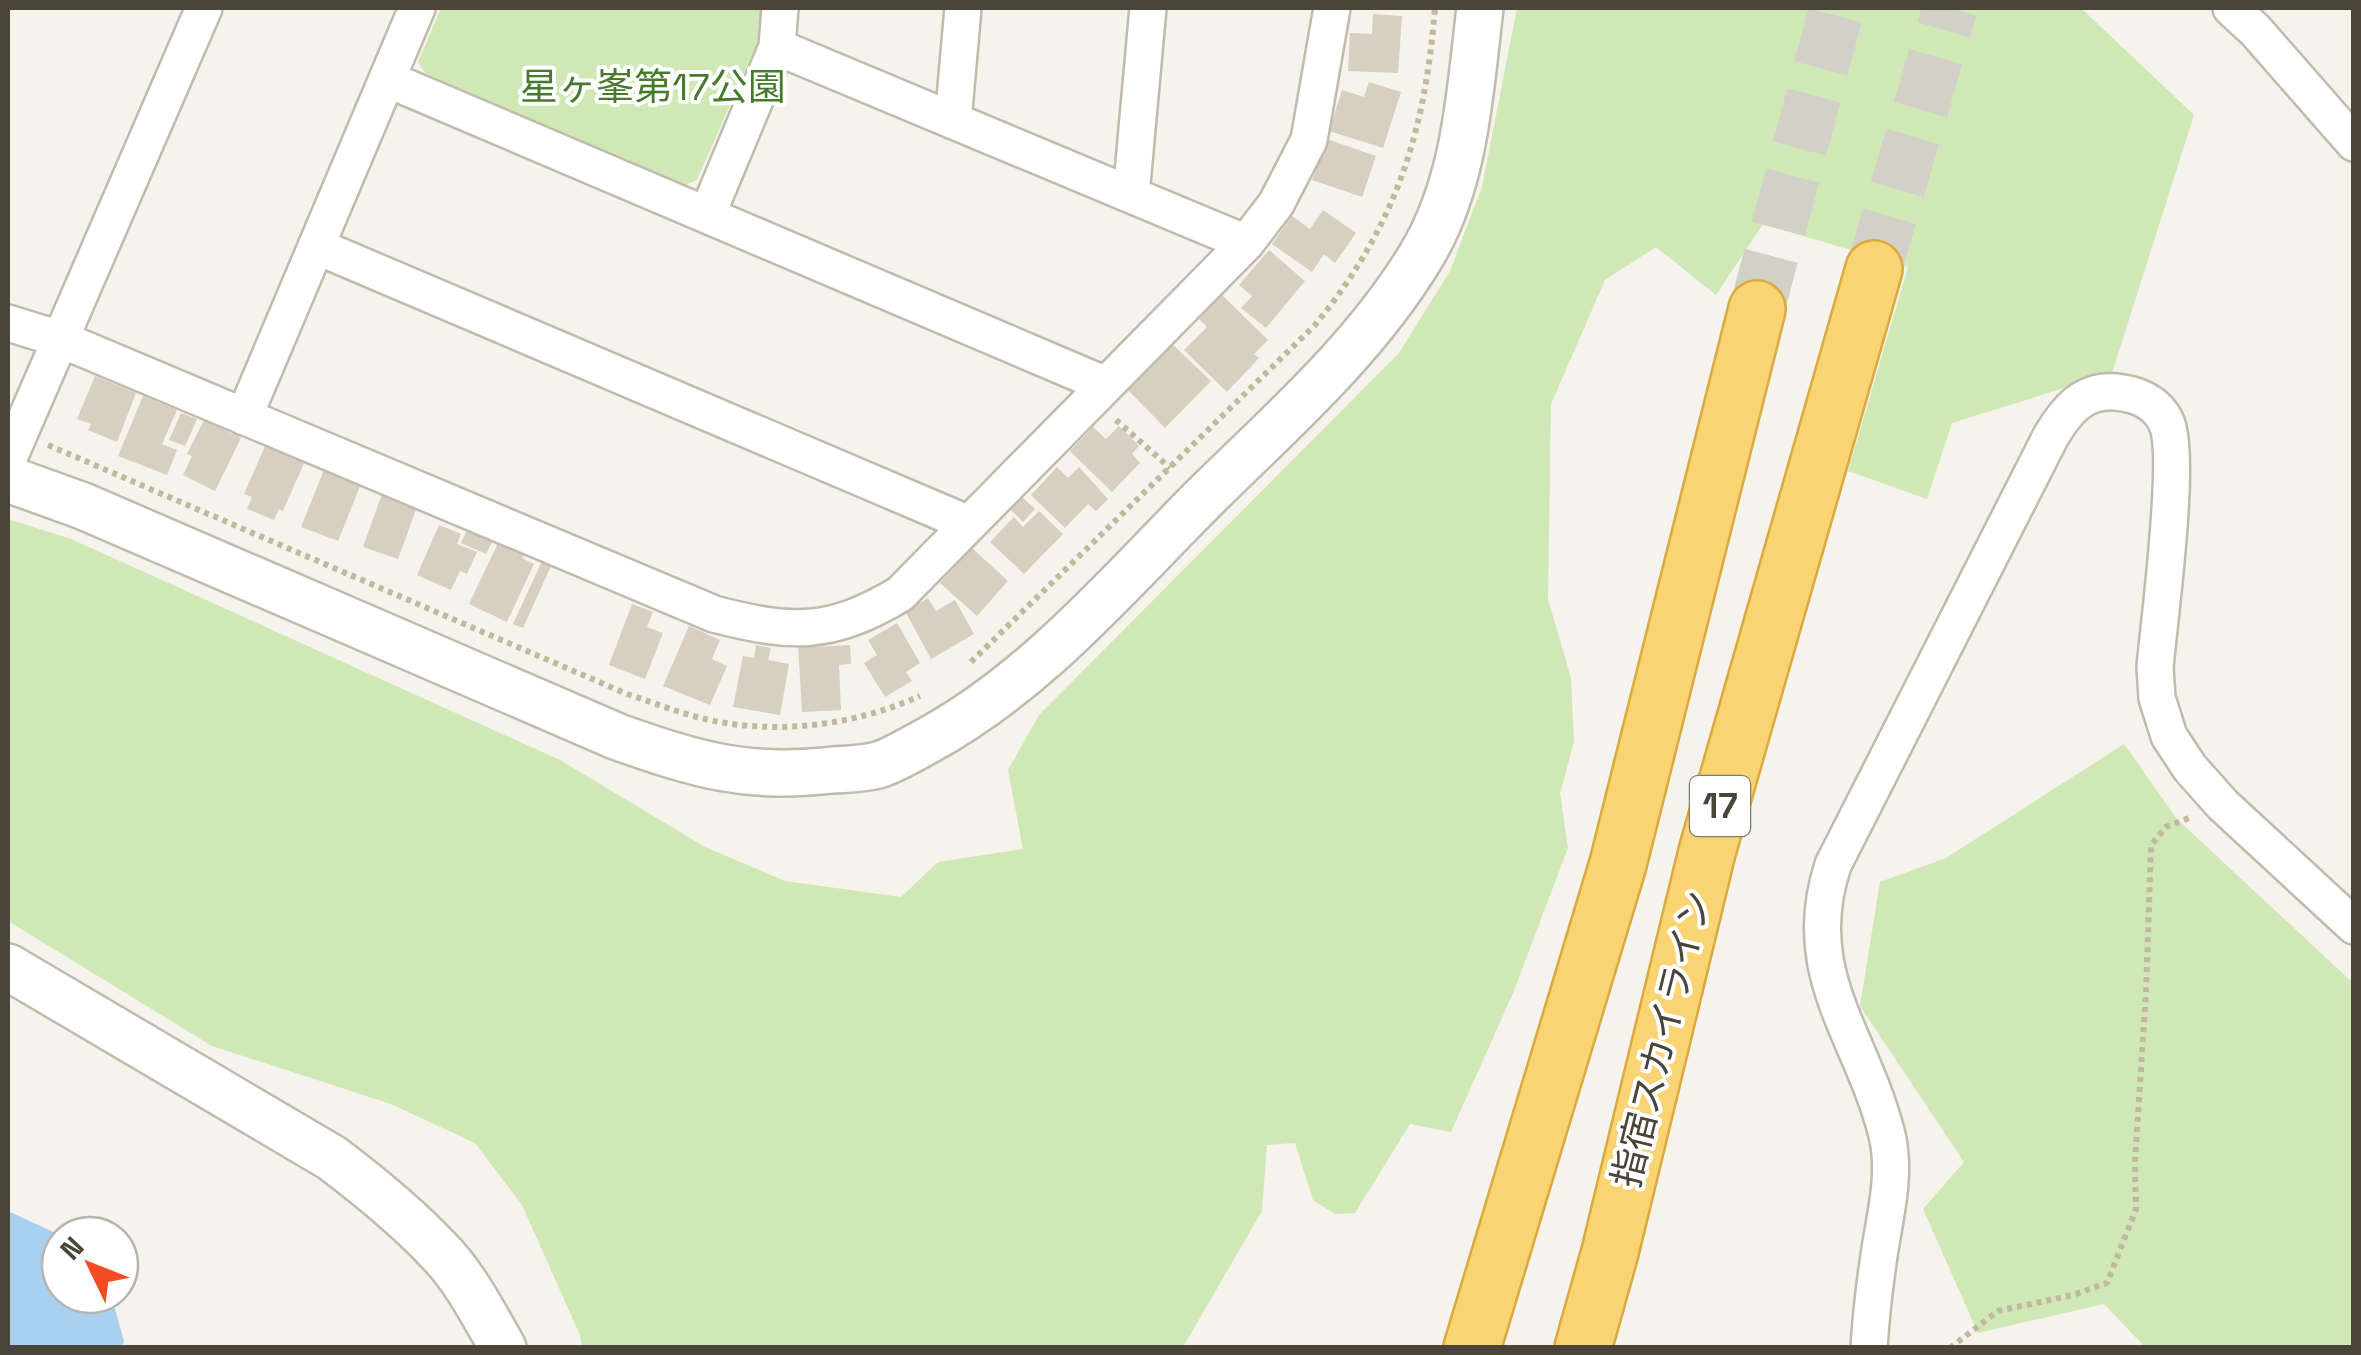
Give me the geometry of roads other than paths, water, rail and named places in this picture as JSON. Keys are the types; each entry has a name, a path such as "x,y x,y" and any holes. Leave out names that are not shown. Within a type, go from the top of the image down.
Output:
{"highway":[{"name":"指宿スカイライン","path":"1582,1348 1610,1252 1707,852 1874,269"},
{"name":"17","path":"1472,1348 1618,864 1757,309"}],"street":[{"path":"8,460 204,8"},
{"path":"244,418 417,8"},
{"path":"707,215 777,47 780,8"},
{"path":"953,120 963,8"},
{"path":"1132,195 1148,8"},
{"path":"8,323 60,339 671,598 757,625 824,627 863,616 900,594 1246,243 1276,204 1309,140 1332,8"},
{"path":"8,479 84,506 618,737 695,764 770,775 876,766 958,724 1049,653 1319,384 1372,324 1422,255 1450,193 1468,112 1480,8"},
{"path":"2231,8 2354,143"},
{"path":"777,47 1246,243"},
{"path":"387,78 707,215 1099,392"},
{"path":"316,246 969,524"},
{"path":"1868,1348 1890,1182 1888,1137 1824,964 1820,934 1822,898 1834,865 2051,436 2065,412 2081,398 2108,391 2131,394 2153,404 2166,422 2172,444 2155,667 2158,698 2170,736 2190,768 2223,804 2354,926"},
{"path":"8,967 332,1158 361,1180 441,1252 503,1348"}],"water":[{"path":"8,1211 40,1226 40,1315 117,1315 124,1341 122,1347 8,1347"}],"tunnel":[{"path":"1757,309 1837,8"},
{"path":"1874,269 1950,8"}],"park label":[{"name":"星ヶ峯第17公園","path":"653,87"}]}
